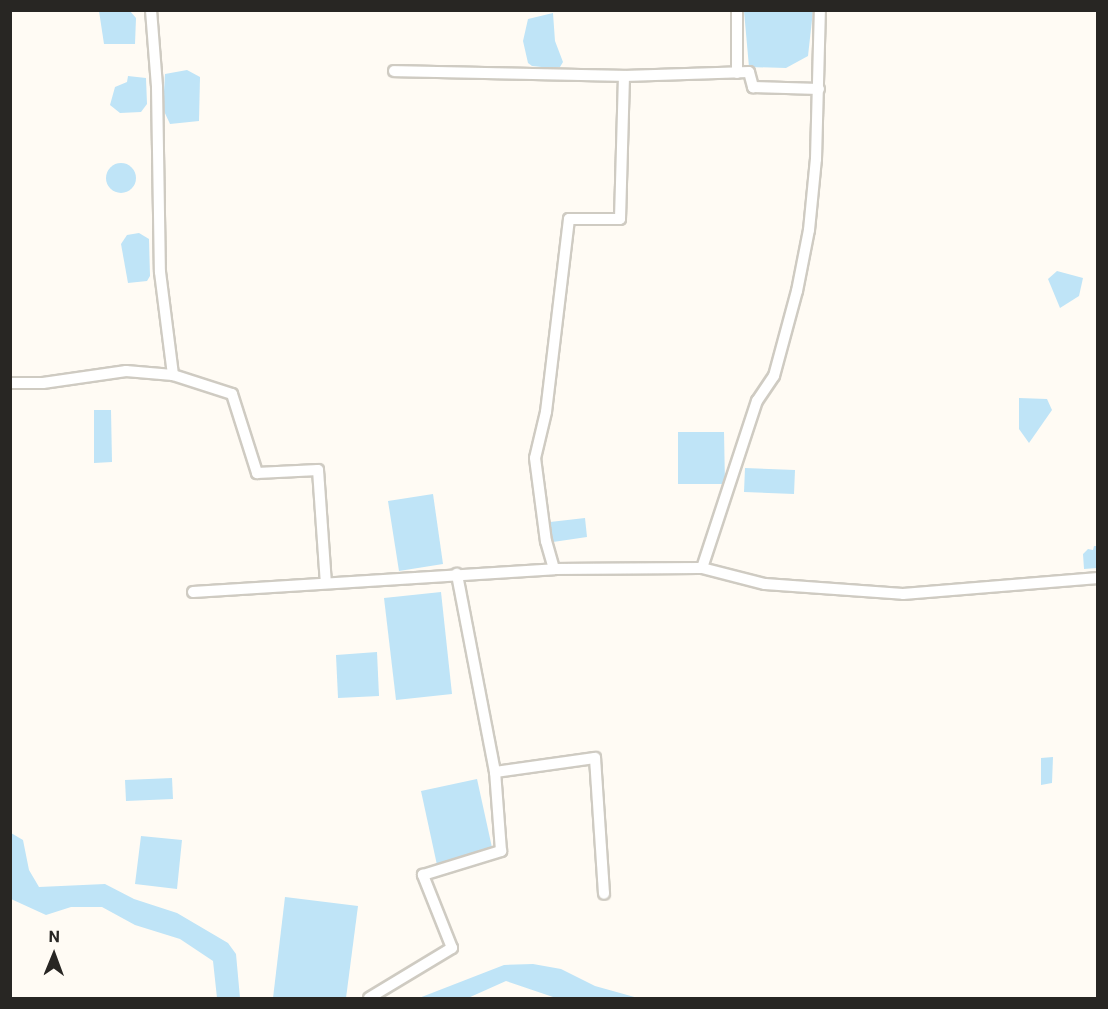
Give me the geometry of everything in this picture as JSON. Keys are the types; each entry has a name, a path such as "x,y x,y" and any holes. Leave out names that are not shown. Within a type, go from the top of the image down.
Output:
{"street":[{"path":"151,10 157,87 160,272 173,375"},
{"path":"737,10 737,73"},
{"path":"702,568 757,401 774,376 797,291 809,230 819,90 820,10"},
{"path":"394,71 624,76 749,72 753,87 819,90"},
{"path":"554,568 546,541 535,458 546,412 569,219 620,219 624,76"},
{"path":"10,383 43,383 126,371 173,375 232,394 258,473 318,470 326,583"},
{"path":"193,592 554,568 702,568 765,584 903,594 1098,578"},
{"path":"369,999 452,948 423,875 501,851 495,772 457,574"},
{"path":"495,772 595,758 604,894"}],"water":[{"path":"99,11 130,11 136,18 135,44 104,44"},
{"path":"744,11 813,11 808,56 786,68 749,67"},
{"path":"553,13 555,41 563,62 560,67 532,66 528,63 523,41 528,19"},
{"path":"187,70 200,77 199,121 170,124 163,109 165,74"},
{"path":"128,76 146,78 147,104 141,112 120,113 110,105 115,87 127,82"},
{"path":"121,163 132,167 136,178 132,189 121,193 110,189 106,178 110,167"},
{"path":"139,233 149,239 150,276 147,281 128,283 121,244 127,235"},
{"path":"1057,271 1083,278 1079,296 1060,308 1048,279"},
{"path":"1019,398 1047,399 1052,410 1029,443 1019,429"},
{"path":"94,410 111,410 112,462 94,463"},
{"path":"678,432 724,432 725,484 678,484"},
{"path":"745,468 795,470 794,494 744,492"},
{"path":"433,494 443,564 399,571 388,501"},
{"path":"585,518 587,537 553,542 550,522"},
{"path":"1094,546 1097,546 1097,568 1084,569 1083,554 1088,549 1093,550"},
{"path":"441,592 452,694 396,700 384,598"},
{"path":"377,652 379,696 338,698 336,655"},
{"path":"1053,757 1052,783 1041,785 1041,758"},
{"path":"172,778 173,799 126,801 125,780"},
{"path":"477,779 493,852 437,865 421,791"},
{"path":"11,833 23,840 29,870 39,887 105,884 134,899 177,913 228,943 236,954 240,998 217,998 213,961 180,939 135,925 102,907 71,907 46,915 11,899"},
{"path":"141,836 182,840 177,889 135,884"},
{"path":"285,897 358,906 346,998 273,998"},
{"path":"533,964 561,969 595,986 638,998 556,998 506,981 468,998 419,998 504,965"}]}
